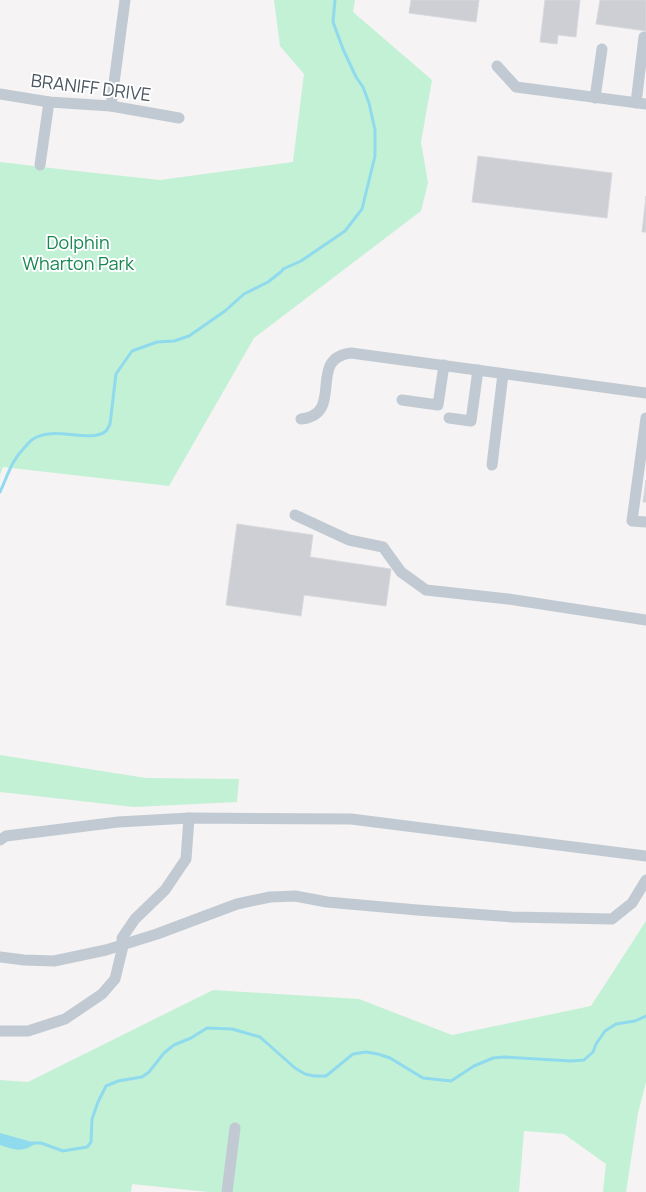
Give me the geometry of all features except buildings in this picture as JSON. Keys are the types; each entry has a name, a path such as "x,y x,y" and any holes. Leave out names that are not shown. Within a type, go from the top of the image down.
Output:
{"street":[{"path":"111,106 125,0"},
{"path":"497,66 516,87 641,104 644,37"},
{"path":"596,98 602,49"},
{"name":"BRANIFF DRIVE","path":"0,94 49,102 111,106 179,118"},
{"path":"40,165 49,102"},
{"path":"301,419 310,418 323,407 328,370 333,360 342,354 351,353 646,393"},
{"path":"402,400 438,405 444,366"},
{"path":"450,418 471,421 478,370"},
{"path":"492,465 503,374"},
{"path":"646,423 632,521 646,522"},
{"path":"295,515 349,540 383,547 401,572 426,590 508,599 646,620"},
{"path":"0,840 6,836 118,822 189,818 350,819 646,856"},
{"path":"0,1031 28,1030 65,1020 102,994 115,979 122,938 135,920 165,890 186,859 189,818"},
{"path":"0,956 24,960 54,961 106,950 157,934 237,904 270,897 295,896 327,902 512,917 612,919 632,903 646,880"},
{"path":"227,1192 235,1128"}],"green space":[{"name":"Dolphin Wharton Park","path":"274,0 355,0 353,12 432,80 421,142 428,183 421,211 254,338 169,486 3,467 0,475 0,162 160,180 293,162 304,74 280,46"},
{"path":"0,755 146,778 239,779 237,802 134,807 0,792"},
{"path":"646,921 646,1082 638,1113 626,1192 603,1192 606,1164 564,1134 524,1131 519,1192 208,1192 132,1184 131,1192 0,1192 0,1080 28,1082 213,990 359,999 452,1035 591,1006"}],"water":[{"path":"0,1133 36,1143 18,1150 10,1148 0,1145"}],"waterway":[{"path":"0,492 16,458 33,439 51,434 91,436 99,435 106,431 110,424 116,374 132,351 157,342 174,341 189,336 225,311 244,294 268,282 283,269 301,261 345,231 362,209 375,156 375,130 363,87 356,77 343,49 333,22 335,0"},
{"path":"32,1143 41,1143 63,1151 87,1147 91,1142 92,1119 106,1086 118,1081 142,1077 174,1045 191,1038 207,1028 232,1029 260,1037 295,1068 305,1074 314,1076 326,1076 353,1054 366,1052 390,1058 423,1078 451,1081 474,1066 493,1058 584,1060 593,1052 605,1031 616,1024 635,1021 646,1016"}]}
